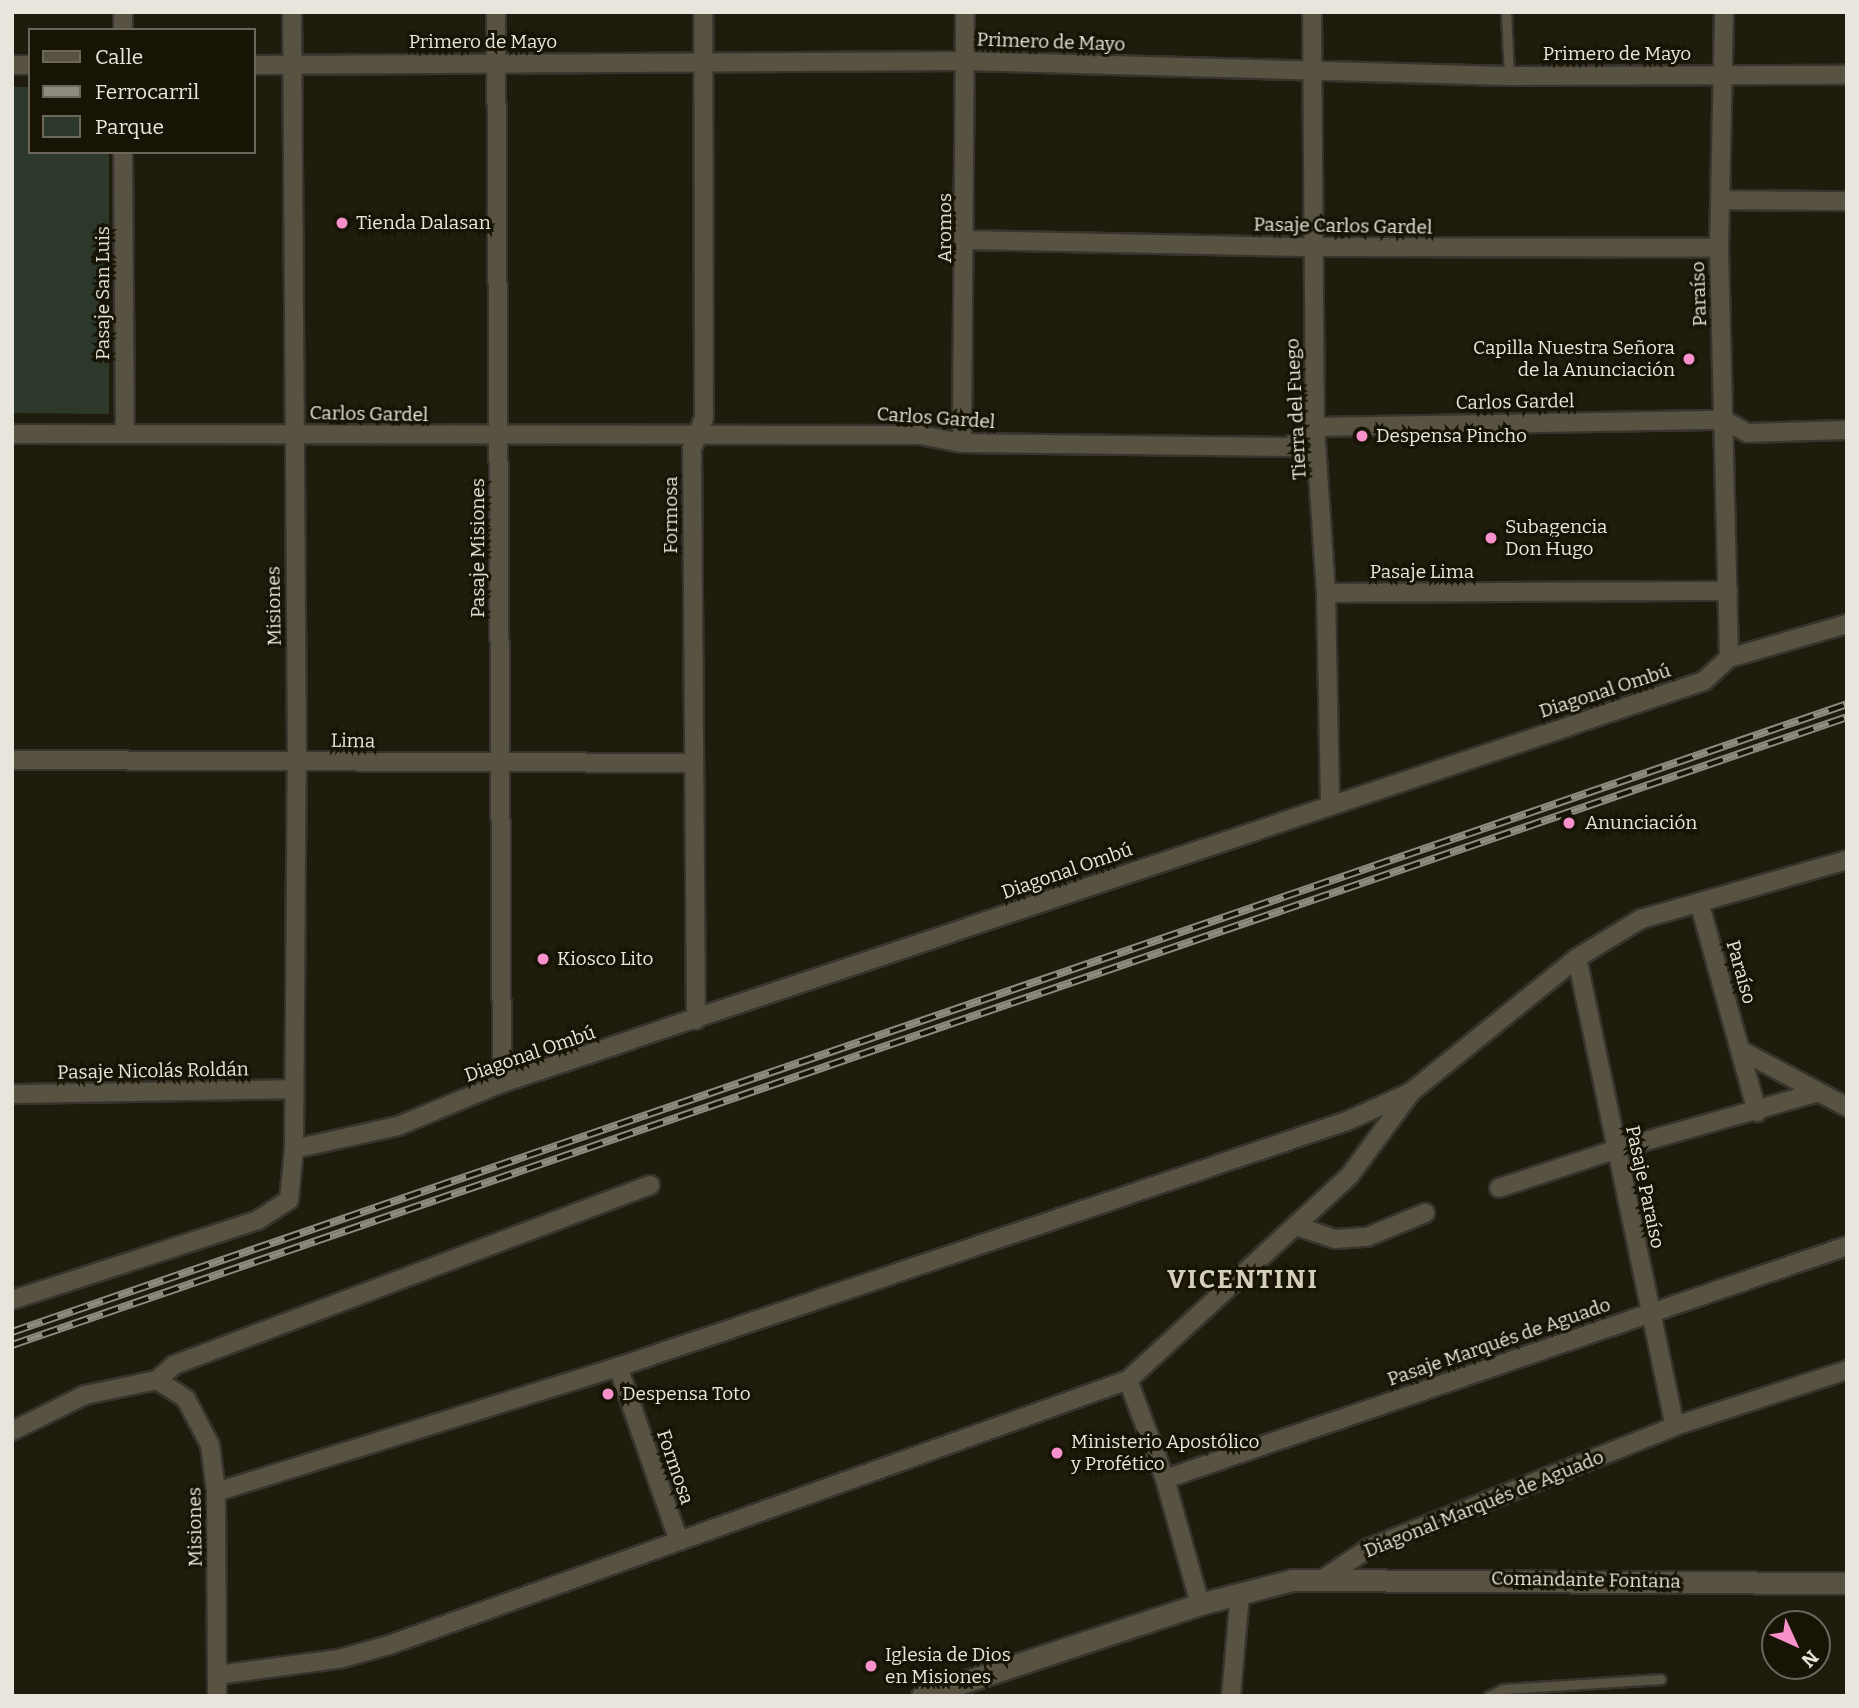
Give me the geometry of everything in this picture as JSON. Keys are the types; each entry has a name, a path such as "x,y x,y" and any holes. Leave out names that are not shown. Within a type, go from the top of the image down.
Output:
{"street":[{"name":"Misiones","path":"12,1300 258,1220 289,1200 294,1149 297,761 292,12"},
{"name":"Pasaje Misiones","path":"496,12 502,1083"},
{"name":"Formosa","path":"696,1020 692,449 704,417 703,12"},
{"name":"Aromos","path":"962,443 967,240 965,12"},
{"name":"Tierra del Fuego","path":"1311,12 1315,427 1326,593 1330,803"},
{"name":"Paraíso","path":"1724,12 1719,248 1729,657"},
{"name":"Primero de Mayo","path":"256,65 965,61 1509,76 1847,75"},
{"name":"Pasaje San Luis","path":"123,154 125,434"},
{"path":"1721,200 1847,201"},
{"name":"Pasaje Carlos Gardel","path":"967,240 1313,247 1719,248"},
{"name":"Carlos Gardel","path":"12,434 920,435 962,443 1289,447 1315,427 1724,420 1747,433 1847,430"},
{"name":"Pasaje Lima","path":"1326,593 1728,591"},
{"name":"Diagonal Ombú","path":"294,1149 398,1126 502,1083 696,1020 1330,803 1704,681 1729,657 1847,624"},
{"name":"Lima","path":"12,760 693,763"},
{"path":"216,1492 618,1367 1347,1121 1411,1092 1577,958 1641,919 1700,905 1847,860"},
{"name":"Paraíso","path":"1700,905 1758,1112"},
{"name":"Pasaje Paraíso","path":"1577,958 1614,1150 1675,1426"},
{"path":"1742,1051 1816,1093 1847,1107"},
{"name":"Pasaje Nicolás Roldán","path":"12,1094 294,1089"},
{"path":"217,1675 340,1659 1128,1380 1350,1175 1411,1092"},
{"path":"1499,1188 1614,1150 1758,1112 1816,1093"},
{"path":"12,1431 85,1395 157,1380 174,1365 650,1185"},
{"path":"1296,1226 1335,1239 1367,1237 1425,1213"},
{"name":"Pasaje Marqués de Aguado","path":"1165,1479 1650,1311 1847,1246"},
{"name":"Formosa","path":"618,1367 679,1541"},
{"name":"Diagonal Marqués de Aguado","path":"922,1696 1200,1604 1240,1593 1326,1577 1369,1548 1675,1426 1847,1370"},
{"name":"Misiones","path":"157,1380 186,1399 210,1445 216,1492 217,1696"},
{"path":"1128,1380 1165,1479 1200,1604"},
{"name":"Comandante Fontana","path":"1326,1577 1847,1583"},
{"path":"1231,1696 1240,1593"}],"lane":[{"path":"1506,12 1509,76"},
{"path":"1489,1696 1503,1689 1661,1679"}],"green space":[{"path":"12,87 28,87 28,154 109,154 109,414 12,413"}],"railway":[{"path":"12,1332 1847,704"},
{"path":"12,1345 1847,717"}],"place":[{"name":"Tienda Dalasan","path":"342,223"},
{"name":"Capilla Nuestra Señora de la Anunciación","path":"1689,359"},
{"name":"Despensa Pincho","path":"1362,436"},
{"name":"Subagencia Don Hugo","path":"1491,538"},
{"name":"Anunciación","path":"1569,823"},
{"name":"Kiosco Lito","path":"543,959"},
{"name":"Despensa Toto","path":"608,1394"},
{"name":"Ministerio Apostólico y Profético","path":"1057,1453"},
{"name":"Iglesia de Dios en Misiones","path":"871,1666"}],"district":[{"name":"VICENTINI","path":"1243,1280"}]}
